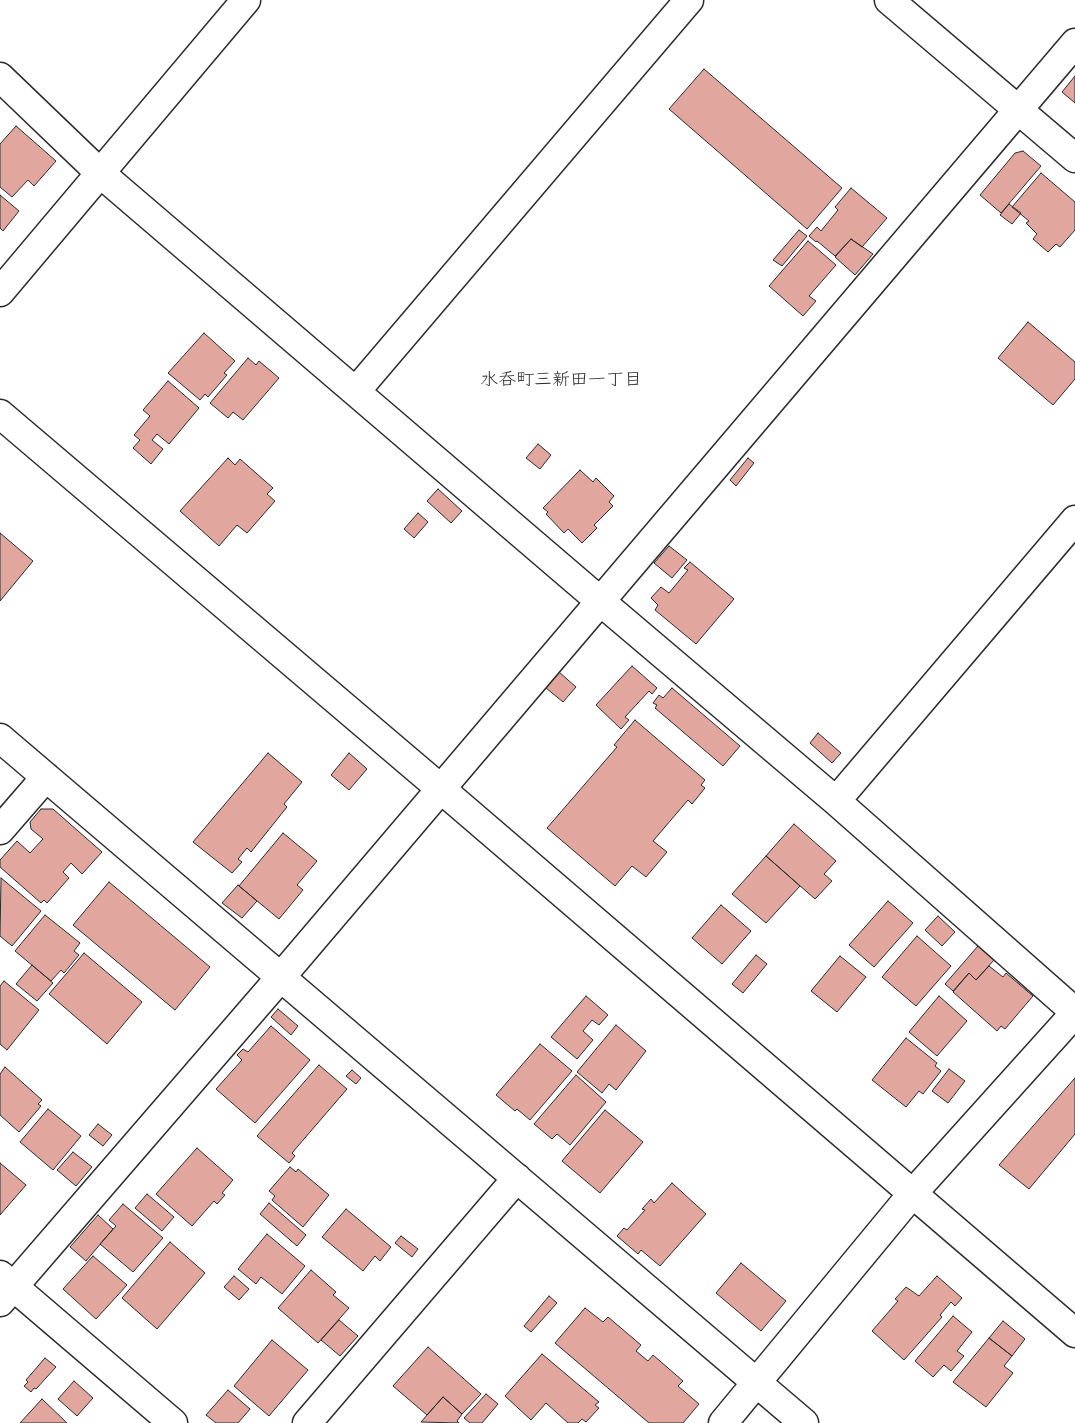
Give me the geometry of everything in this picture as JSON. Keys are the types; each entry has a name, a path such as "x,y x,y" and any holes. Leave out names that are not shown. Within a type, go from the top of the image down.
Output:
{"street":[{"path":"0,292 246,0"},
{"path":"356,391 689,0"},
{"path":"889,0 1075,158"},
{"path":"173,1423 4,1288 280,978 1075,43"},
{"path":"0,77 100,173 836,801 1075,1012 913,1193 723,1423"},
{"path":"0,414 441,789 1075,1333"},
{"path":"836,801 1075,520"},
{"path":"0,738 804,1423"},
{"path":"0,830 46,777"},
{"path":"307,1423 516,1178"}],"building":[{"path":"704,69 842,188 807,229 669,109"},
{"path":"1075,76 1075,103 1062,92"},
{"path":"16,126 56,161 34,186 28,180 12,197 0,187 0,144"},
{"path":"1023,151 1041,166 1001,213 980,195 1015,153"},
{"path":"1041,173 1075,202 1075,230 1060,247 1056,244 1048,252 1033,239 1037,234 1026,223 1029,221 1012,207"},
{"path":"851,188 887,218 862,247 851,239 835,256 809,236 817,227 821,231 838,210 835,207"},
{"path":"0,195 19,211 3,231 0,228"},
{"path":"1009,204 1021,213 1012,224 1000,215"},
{"path":"799,230 807,236 782,266 773,260"},
{"path":"851,239 873,254 855,275 835,257"},
{"path":"808,241 836,265 809,296 816,301 803,316 769,286"},
{"path":"1028,322 1075,362 1075,379 1053,405 998,358"},
{"path":"204,333 235,361 224,373 227,375 208,397 205,394 200,400 168,373"},
{"path":"248,358 256,365 259,361 279,378 243,420 233,412 228,418 210,403"},
{"path":"168,381 199,408 169,444 157,434 152,440 163,449 151,464 133,448 140,440 134,435 150,416 143,410"},
{"path":"538,444 551,455 540,469 526,458"},
{"path":"228,458 235,465 240,459 273,488 267,494 275,501 247,533 237,525 219,546 180,511"},
{"path":"748,458 754,463 736,486 730,480"},
{"path":"580,470 593,482 596,478 614,496 609,502 613,506 594,525 597,528 582,543 568,529 564,533 546,514 548,512 543,508"},
{"path":"438,489 462,511 451,523 427,501"},
{"path":"418,513 428,522 414,538 404,529"},
{"path":"0,533 33,561 0,601"},
{"path":"669,546 687,560 672,578 654,563"},
{"path":"690,562 734,599 696,644 655,610 658,605 651,598 661,587 669,593 688,570 684,568"},
{"path":"632,666 657,688 652,694 649,691 625,717 629,720 621,729 596,705"},
{"path":"559,672 576,687 563,702 546,688"},
{"path":"672,688 740,746 723,766 655,708 657,705 653,703 659,695 663,698"},
{"path":"635,720 705,780 701,785 705,788 692,804 688,800 653,841 667,852 646,877 632,866 615,886 547,828 617,747 614,745"},
{"path":"818,733 841,753 832,763 810,743"},
{"path":"268,753 302,782 284,804 287,807 251,852 247,848 238,859 242,862 232,873 193,842"},
{"path":"349,753 367,769 349,790 331,775"},
{"path":"41,809 53,809 102,852 82,874 71,863 63,872 69,878 47,903 44,900 41,903 0,867 0,860 17,841 30,853 43,839 31,829 30,822"},
{"path":"794,824 836,861 824,874 832,881 815,899 766,856"},
{"path":"283,833 317,861 297,885 303,890 279,919 239,886"},
{"path":"766,856 800,886 766,923 732,894"},
{"path":"1,878 41,911 12,946 0,936"},
{"path":"109,882 210,967 175,1010 73,925"},
{"path":"238,885 257,901 242,918 222,903"},
{"path":"888,901 913,923 874,967 849,945"},
{"path":"721,905 751,931 722,964 692,938"},
{"path":"45,915 80,943 74,951 79,955 64,973 61,970 51,981 15,951"},
{"path":"938,916 955,932 942,946 925,930"},
{"path":"917,936 951,966 916,1006 882,977"},
{"path":"978,946 994,960 976,980 969,973 953,991 945,984"},
{"path":"84,953 142,1002 107,1044 49,994"},
{"path":"756,955 767,964 743,993 732,984"},
{"path":"840,956 866,977 837,1012 811,991"},
{"path":"32,965 53,983 37,1001 16,984"},
{"path":"989,966 1003,977 1006,973 1033,996 1005,1029 1001,1026 997,1031 953,992 969,973 976,980"},
{"path":"4,981 39,1010 7,1050 0,1044 0,986"},
{"path":"586,996 608,1015 599,1025 592,1020 583,1031 593,1040 577,1059 551,1037"},
{"path":"939,996 967,1021 937,1056 909,1032"},
{"path":"278,1009 298,1026 291,1035 271,1017"},
{"path":"616,1025 646,1051 616,1090 609,1084 602,1093 577,1072"},
{"path":"271,1026 310,1060 255,1123 216,1089 242,1060 237,1055 243,1049 248,1052"},
{"path":"906,1038 937,1063 935,1066 941,1071 923,1094 919,1091 906,1107 872,1080"},
{"path":"540,1044 572,1071 530,1120 517,1109 515,1111 496,1095"},
{"path":"319,1065 347,1089 292,1153 295,1156 289,1163 257,1136"},
{"path":"5,1067 42,1100 38,1104 41,1106 19,1132 0,1115 0,1074"},
{"path":"949,1069 965,1081 948,1103 932,1091"},
{"path":"352,1070 361,1078 356,1084 346,1076"},
{"path":"576,1075 606,1102 570,1145 557,1134 552,1139 534,1124"},
{"path":"1075,1078 1075,1134 1029,1189 999,1165"},
{"path":"48,1109 81,1136 53,1170 20,1142"},
{"path":"605,1110 643,1142 600,1193 562,1161"},
{"path":"98,1124 112,1135 103,1146 89,1135"},
{"path":"197,1148 233,1180 222,1193 225,1195 217,1204 214,1201 192,1226 156,1194"},
{"path":"73,1152 92,1167 76,1186 57,1170"},
{"path":"0,1163 26,1185 0,1215"},
{"path":"290,1167 296,1172 298,1169 329,1195 303,1227 272,1200 275,1196 269,1191"},
{"path":"672,1183 706,1214 660,1266 641,1250 638,1254 617,1236 624,1228 627,1230 645,1210 642,1209 651,1199 654,1203"},
{"path":"147,1194 174,1217 162,1231 135,1208"},
{"path":"269,1203 306,1235 297,1246 260,1214"},
{"path":"123,1204 163,1238 133,1272 100,1244 116,1226 109,1220"},
{"path":"346,1209 391,1247 380,1261 375,1256 363,1271 322,1237"},
{"path":"98,1215 113,1229 86,1261 70,1247"},
{"path":"267,1234 305,1266 282,1294 261,1277 256,1284 238,1269"},
{"path":"401,1236 418,1249 412,1257 395,1243"},
{"path":"170,1242 205,1273 157,1329 122,1298"},
{"path":"93,1256 127,1285 96,1319 63,1289"},
{"path":"741,1263 786,1301 761,1331 716,1293"},
{"path":"311,1270 336,1292 333,1295 349,1308 318,1343 278,1308"},
{"path":"234,1276 249,1289 239,1300 224,1287"},
{"path":"937,1276 962,1298 955,1306 951,1302 940,1315 942,1317 904,1360 872,1331 898,1301 895,1299 906,1287 919,1296"},
{"path":"549,1296 557,1303 531,1332 524,1326"},
{"path":"585,1308 603,1322 608,1317 641,1345 636,1351 648,1361 653,1355 683,1381 678,1386 699,1404 683,1423 649,1423 555,1343"},
{"path":"953,1316 972,1332 957,1351 964,1356 951,1371 944,1365 933,1377 915,1361"},
{"path":"339,1320 358,1336 340,1356 321,1340"},
{"path":"1003,1321 1025,1339 1012,1356 989,1338"},
{"path":"989,1338 1012,1356 1004,1366 1013,1373 986,1407 953,1382"},
{"path":"272,1340 308,1370 269,1416 234,1386"},
{"path":"428,1347 481,1394 462,1414 443,1397 427,1415 393,1386"},
{"path":"542,1354 599,1402 595,1405 599,1408 586,1422 582,1419 578,1423 568,1423 546,1403 531,1420 505,1396"},
{"path":"45,1358 56,1367 31,1392 24,1386 28,1382 26,1380"},
{"path":"74,1381 93,1398 77,1416 58,1399"},
{"path":"228,1390 250,1409 238,1423 216,1423 206,1415"},
{"path":"486,1394 498,1404 482,1423 470,1423 464,1418"},
{"path":"443,1397 462,1414 457,1421 459,1423 421,1422"},
{"path":"42,1399 67,1423 20,1423"}],"district":[{"name":"水呑町三新田一丁目","path":"561,382"}]}
